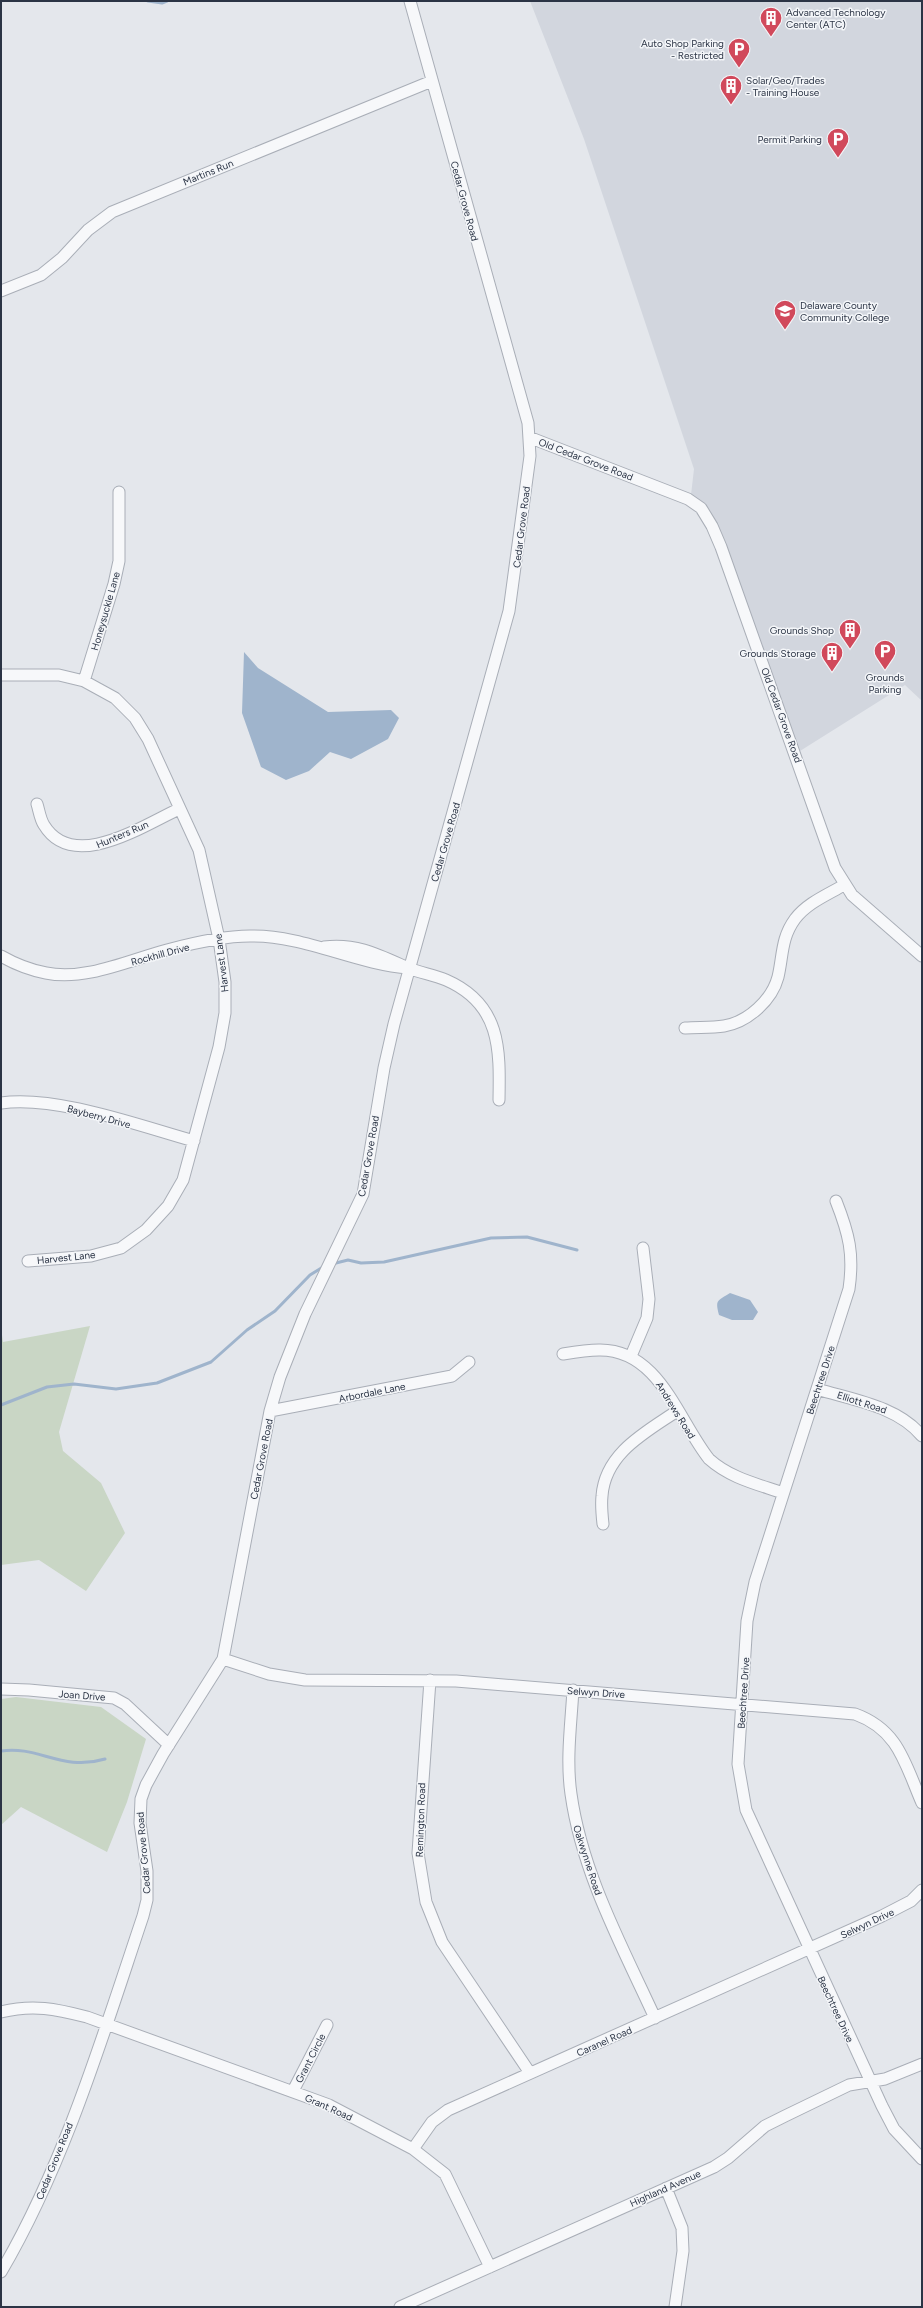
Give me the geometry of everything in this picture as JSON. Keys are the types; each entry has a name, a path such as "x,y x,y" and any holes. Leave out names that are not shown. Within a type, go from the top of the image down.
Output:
{"street":[{"name":"Cedar Grove Road","path":"1,2272 38,2202 106,2024 147,1900 147,1871 140,1823 141,1799 146,1785 169,1745 223,1659 270,1411 283,1370 305,1314 363,1194 384,1068 409,968 509,611 529,464 531,438 524,403 474,234 410,1"},
{"name":"Martins Run","path":"1,291 41,275 62,258 88,230 112,212 432,80"},
{"name":"Old Cedar Grove Road","path":"531,438 674,492 701,508 712,526 721,547 835,868 844,885 859,902 922,956"},
{"name":"Honeysuckle Lane","path":"84,681 114,584 119,562 118,492"},
{"name":"Harvest Lane","path":"1,675 58,675 84,681 115,698 135,718 148,739 199,850 219,939 225,982 225,1013 219,1047 183,1180 168,1206 146,1230 121,1248 91,1256 28,1261"},
{"name":"Hunters Run","path":"37,804 43,824 54,836 72,846 90,846 110,841 179,809"},
{"path":"685,1028 725,1026 746,1017 762,1004 776,982 782,947 794,921 812,903 844,885"},
{"name":"Rockhill Drive","path":"1,956 17,965 47,973 76,974 113,967 167,950 219,939 250,936 280,938 322,948 343,945 385,956 409,968 447,981 461,989 482,1008 490,1020 498,1044 499,1100"},
{"name":"Bayberry Drive","path":"1,1103 42,1103 72,1108 194,1141"},
{"name":"Beechtree Drive","path":"836,1201 851,1245 852,1266 849,1289 783,1493 751,1601 738,1764 746,1810 870,2081 894,2129 922,2159"},
{"path":"630,1356 647,1318 648,1305 643,1248"},
{"name":"Andrews Road","path":"562,1354 601,1349 630,1356 654,1375 698,1446 720,1469 734,1476 783,1493"},
{"name":"Arbordale Lane","path":"270,1411 452,1376 469,1362"},
{"name":"Elliott Road","path":"817,1388 890,1411 912,1424 922,1436"},
{"path":"603,1524 602,1495 617,1457 630,1443 677,1411"},
{"name":"Selwyn Drive","path":"223,1659 269,1674 305,1680 430,1680 742,1703 855,1714 879,1725 898,1748 922,1803"},
{"name":"Remington Road","path":"430,1680 418,1853 426,1902 442,1942 530,2073"},
{"name":"Joan Drive","path":"1,1690 29,1690 114,1698 125,1704 169,1745"},
{"name":"Oakwynne Road","path":"574,1690 569,1755 571,1792 576,1825 597,1890 655,2018"},
{"name":"Selwyn Drive","path":"809,1950 911,1901 922,1890"},
{"name":"Caranel Road","path":"413,2150 432,2122 448,2110 809,1950"},
{"name":"Grant Road","path":"1,2012 33,2006 57,2009 106,2024 329,2105 413,2150 445,2174 453,2186 490,2267"},
{"name":"Grant Circle","path":"293,2091 327,2025"},
{"name":"Highland Avenue","path":"400,2307 666,2188 728,2158 752,2136 772,2122 849,2085 885,2079 922,2064"},
{"path":"666,2188 682,2228 683,2251 675,2307"}],"shaded area":[{"name":"Delaware County Community College","path":"530,1 922,1 922,701 905,685 800,751 725,545 691,495 694,469 584,139"}],"green space":[{"path":"90,1326 59,1432 63,1451 101,1483 125,1533 86,1591 39,1560 1,1565 1,1328 3,1342"},
{"path":"16,1697 101,1707 146,1739 127,1802 107,1852 21,1807 1,1825 1,1699"}],"water":[{"path":"244,652 258,668 328,712 391,710 399,718 388,739 351,759 330,752 309,771 286,780 261,767 242,713"},
{"path":"730,1293 750,1300 758,1312 753,1320 732,1320 719,1315 717,1306 718,1301"}],"waterway":[{"path":"148,1 162,3 167,1"},
{"path":"332,1264 348,1260 361,1263 384,1262 491,1238 527,1237 577,1250"},
{"path":"1,1405 47,1387 74,1384 116,1389 157,1383 211,1362 247,1330 275,1311 310,1275 323,1267"},
{"path":"1,1751 14,1750 27,1752 63,1761 90,1762 105,1759"}],"place":[{"name":"Advanced Technology Center (ATC)","path":"771,38"},
{"name":"Auto Shop Parking - Restricted","path":"739,68"},
{"name":"Solar/Geo/Trades - Training House","path":"731,106"},
{"name":"Permit Parking","path":"838,158"},
{"name":"Delaware County Community College","path":"785,330"},
{"name":"Grounds Shop","path":"850,650"},
{"name":"Grounds Parking","path":"885,670"},
{"name":"Grounds Storage","path":"832,672"}]}
